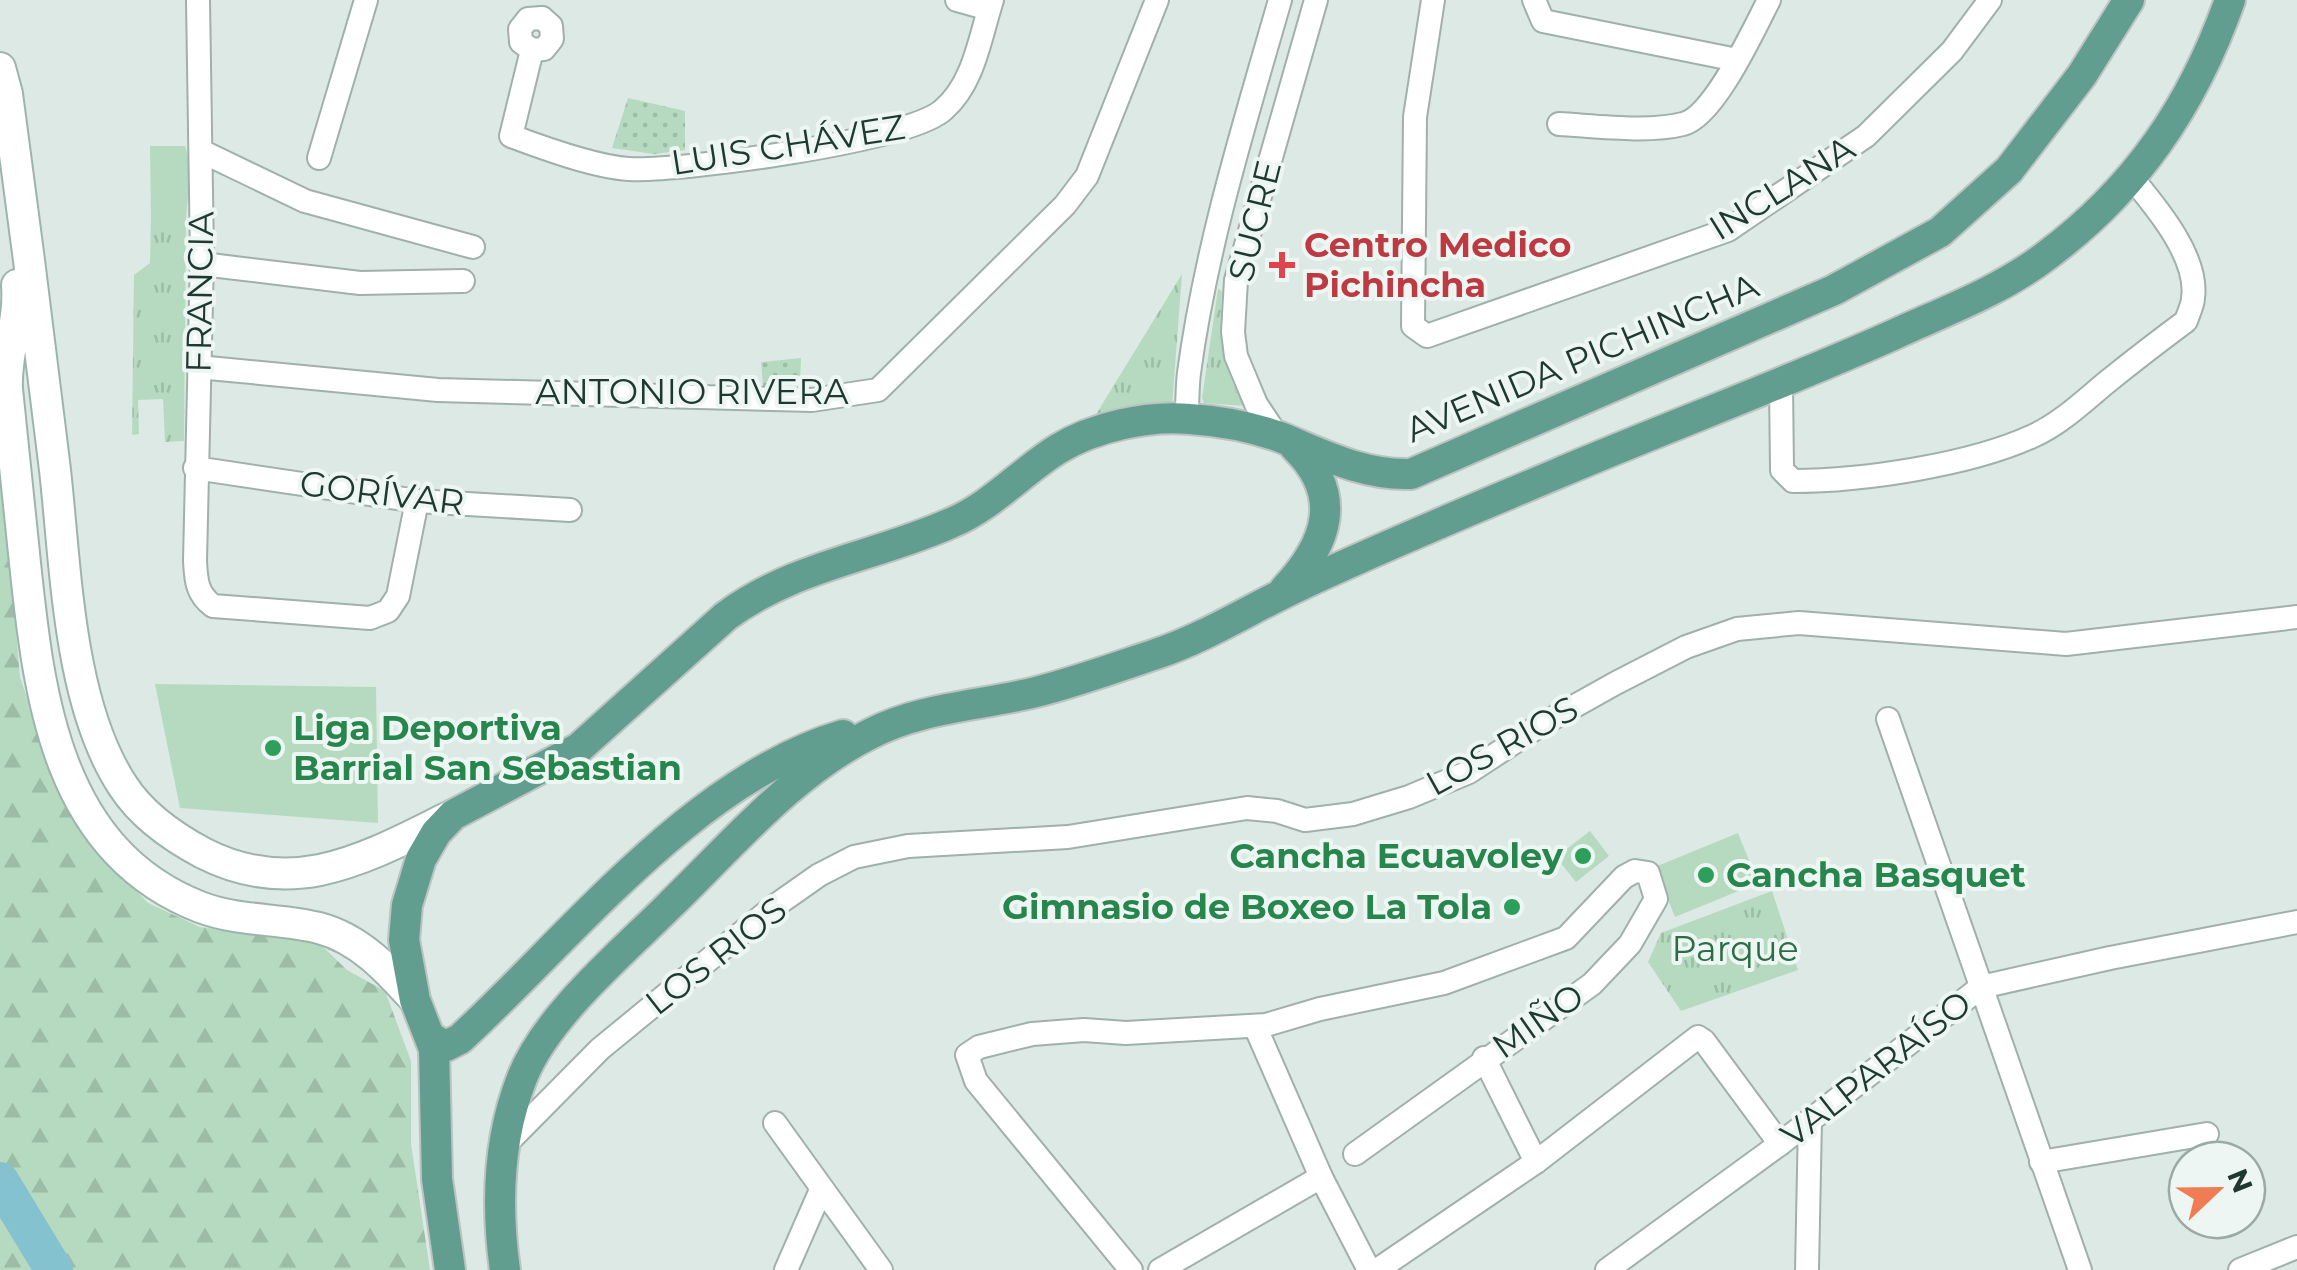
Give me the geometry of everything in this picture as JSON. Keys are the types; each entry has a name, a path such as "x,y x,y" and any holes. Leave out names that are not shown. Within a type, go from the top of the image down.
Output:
{"main road":[{"name":"AVENIDA PICHINCHA","path":"450,1270 437,1178 437,1079 432,1038 415,1000 404,940 407,905 428,846 453,815 579,748 752,597 816,568 953,523 1077,439 1117,426 1186,418 1246,428 1386,476 1410,474 1834,290 1940,232 2009,170 2082,75 2129,0"},
{"path":"2212,53 2218,0"},
{"path":"432,1038 446,1046 460,1038 680,828 740,785 801,750 830,738 900,720 1036,692 1164,651 1280,595 1560,472 1781,385 1991,290 2042,259 2089,221 2132,178 2174,120 2212,53 2230,0"},
{"path":"1,69 78,660 98,736 124,788 160,826 193,848 259,873 308,872 362,858 453,815"},
{"path":"0,158 18,298 6,372 7,389 34,657 53,735 76,792 103,837 126,863 168,893 236,918 306,926 345,938 372,956 415,1000"},
{"path":"1280,595 1315,550 1326,516 1320,482 1312,466 1285,440"},
{"path":"504,1270 499,1211 504,1146 521,1080 537,1048 562,1016 642,933 802,779 846,746 900,720"}],"street":[{"name":"FRANCIA","path":"198,0 202,264 195,468 196,583 203,598 213,606 370,618 388,612 398,596 417,500"},
{"path":"319,158 366,0"},
{"path":"957,0 990,4"},
{"name":"ANTONIO RIVERA","path":"198,367 467,391 812,400 878,390 1065,205 1087,176 1157,0"},
{"name":"SUCRE","path":"1186,418 1198,316 1236,155 1280,0"},
{"name":"SUCRE","path":"1285,440 1256,404 1236,356 1236,280 1316,0"},
{"name":"INCLANA","path":"1433,0 1415,117 1413,326 1427,336 1728,230 1866,136 1952,51 1990,0"},
{"path":"1559,124 1615,128 1686,124 1706,107 1770,0"},
{"name":"LUIS CHÁVEZ","path":"546,9 528,19 520,29 521,42 532,50 511,136 556,152 628,169 729,161 846,143 924,122 941,113 963,90 990,4"},
{"path":"1538,10 1737,60"},
{"path":"202,151 306,201 473,246"},
{"path":"1781,385 1782,470 1793,482 1925,466 1988,452 2033,436 2061,419 2186,321 2194,296 2188,267 2168,221 2132,178"},
{"path":"202,264 360,283 463,281"},
{"name":"GORÍVAR","path":"195,468 417,500 570,510"},
{"name":"LOS RIOS","path":"504,1146 614,1038 772,908 819,875 854,857 908,846 1068,837 1247,808 1278,811 1304,820 1353,814 1409,797 1469,772 1616,682 1686,647 1737,628 1799,623 2066,644 2297,616"},
{"path":"1888,719 2080,1270"},
{"name":"MIÑO","path":"1255,1026 1444,983 1566,938 1624,877 1648,872 1656,899 1630,944 1592,984 1354,1154"},
{"name":"VALPARAÍSO","path":"1608,1270 1780,1144 1981,987 2297,922"},
{"path":"1131,1270 976,1081 967,1056 979,1047 1032,1034 1084,1030 1126,1034 1255,1026 1322,1177 1369,1270"},
{"path":"1377,1270 1536,1162 1698,1037 1780,1144"},
{"path":"1484,1058 1536,1162"},
{"path":"1807,1270 1810,1120"},
{"path":"775,1123 881,1270"},
{"path":"2041,1162 2208,1134"},
{"path":"1160,1270 1322,1177"},
{"path":"786,1270 821,1190"},
{"path":"2240,1270 2297,1247"}],"green space":[{"path":"628,98 685,111 685,150 654,154 612,148"},
{"path":"150,146 185,146 191,166 186,218 151,218"},
{"path":"151,218 186,218 184,441 165,442 163,399 138,400 139,434 132,435 134,275 150,263"},
{"path":"1182,274 1172,406 1095,416"},
{"path":"1218,289 1222,291 1226,363 1244,406 1204,403 1202,398"},
{"path":"801,358 800,383 763,386 761,362"},
{"path":"0,449 20,677 57,789 98,850 148,903 200,927 317,941 347,970 385,991 411,1061 411,1144 430,1270 0,1270"},
{"name":"Liga Deportiva Barrial San Sebastian","path":"155,684 376,687 378,823 180,808"},
{"name":"Cancha Ecuavoley","path":"1590,831 1609,856 1576,882 1556,857"},
{"name":"Cancha Basquet","path":"1738,833 1758,883 1675,917 1655,867"},
{"name":"Parque","path":"1772,891 1798,970 1681,1011 1648,962 1661,933"}],"waterway":[{"path":"0,1181 54,1270"}],"place":[{"name":"Centro Medico Pichincha","path":"1282,265"},
{"name":"Liga Deportiva Barrial San Sebastian","path":"273,748"},
{"name":"Cancha Ecuavoley","path":"1583,856"},
{"name":"Cancha Basquet","path":"1706,875"},
{"name":"Gimnasio de Boxeo La Tola","path":"1512,907"}]}
